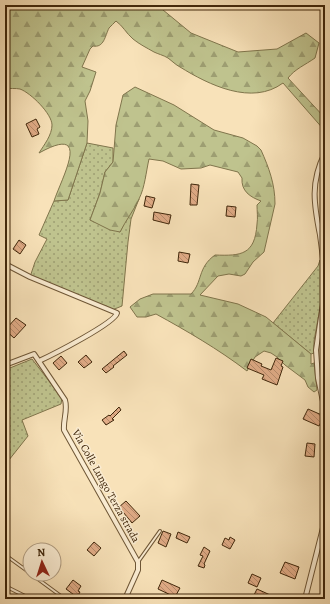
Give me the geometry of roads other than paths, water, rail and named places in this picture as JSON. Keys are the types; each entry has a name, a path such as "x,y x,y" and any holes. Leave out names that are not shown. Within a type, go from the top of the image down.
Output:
{"street":[{"path":"325,153 316,177 314,200 325,279"},
{"path":"5,264 30,277 117,313 116,317 97,330 39,361 34,354 5,365"},
{"path":"325,291 316,350 318,378 325,411"},
{"name":"Via Colle Lungo Terza strada","path":"39,361 65,400 64,426 68,438 138,562"},
{"path":"305,599 325,520"},
{"path":"126,599 138,570 138,562"}],"lane":[{"path":"138,562 160,531"},
{"path":"5,556 22,567"},
{"path":"42,582 65,599"},
{"path":"5,586 31,599"}]}
